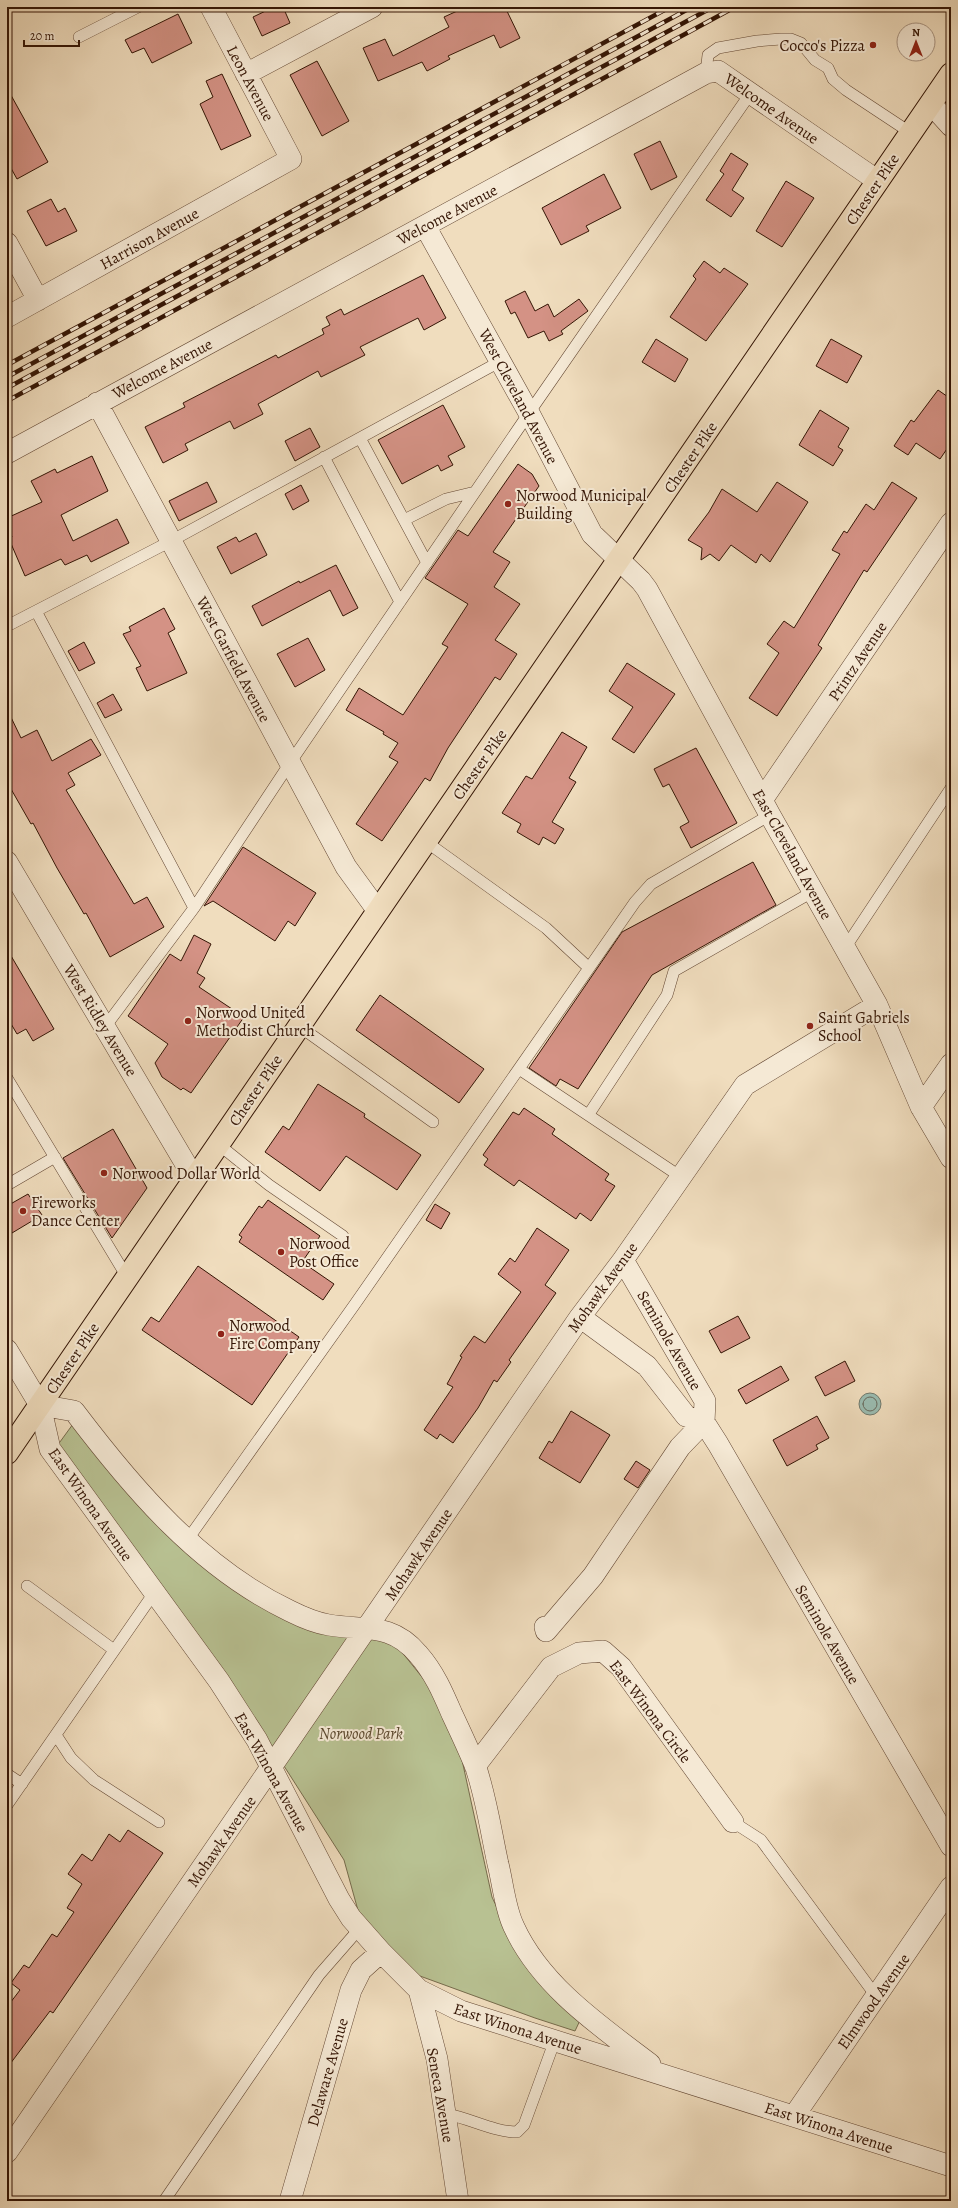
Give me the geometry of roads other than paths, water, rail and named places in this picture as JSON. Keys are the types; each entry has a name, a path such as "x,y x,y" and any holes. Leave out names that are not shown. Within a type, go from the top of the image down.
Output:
{"main road":[{"name":"Chester Pike","path":"7,1453 951,74"}],"street":[{"name":"Leon Avenue","path":"211,7 291,159"},
{"path":"246,74 372,7"},
{"name":"Welcome Avenue","path":"7,453 706,73 718,71 878,181"},
{"path":"931,104 951,126"},
{"name":"Harrison Avenue","path":"7,317 291,159"},
{"name":"West Cleveland Avenue","path":"425,226 501,361 592,534 619,561"},
{"path":"7,243 38,300"},
{"name":"West Garfield Avenue","path":"97,403 346,867 378,910"},
{"name":"Printz Avenue","path":"766,808 951,523"},
{"name":"East Cleveland Avenue","path":"619,561 641,581 647,589 766,808 877,1005 921,1107 951,1158"},
{"name":"West Ridley Avenue","path":"7,862 194,1178"},
{"name":"Mohawk Avenue","path":"7,2152 272,1768 580,1317 623,1260 745,1085 877,1005"},
{"path":"921,1107 951,1064"},
{"name":"Seminole Avenue","path":"623,1260 705,1401 704,1422 951,1846"},
{"name":"Seminole Avenue","path":"580,1317 647,1366 686,1416 704,1422"},
{"path":"7,1350 40,1406"},
{"name":"East Winona Avenue","path":"661,2073 583,2014 533,1960 513,1926 475,1766 439,1685 419,1655 397,1635 368,1627 326,1625 291,1612 248,1588 226,1572 188,1539 132,1484 74,1411 40,1406 50,1449 219,1681 243,1718 272,1768 339,1900 360,1928 381,1952 419,1990 461,2012 661,2073 951,2166"},
{"path":"545,1627 546,1631 593,1576 680,1447 704,1422"},
{"name":"East Winona Circle","path":"475,1766 551,1667 579,1653 603,1651 621,1667 733,1822"},
{"name":"Elmwood Avenue","path":"794,2116 951,1887"},
{"name":"Delaware Avenue","path":"290,2201 351,1990 361,1970 381,1952"},
{"name":"Seneca Avenue","path":"419,1990 437,2059 458,2201"}],"lane":[{"path":"79,37 138,7"},
{"path":"706,73 708,55 718,48 757,41 791,39 801,43 816,60 828,68 833,79 846,90 911,133"},
{"path":"104,1027 194,908 290,763 426,563 750,94"},
{"path":"7,626 171,541 501,361"},
{"path":"360,438 426,563"},
{"path":"324,457 400,602"},
{"path":"404,520 446,499 475,492"},
{"path":"36,612 194,908"},
{"path":"845,948 951,788"},
{"path":"188,1539 355,1304 635,902 651,884 766,808"},
{"path":"425,841 546,928 589,968"},
{"path":"589,1114 667,995 674,971 814,891"},
{"path":"298,1026 433,1122"},
{"path":"519,1069 589,1114 681,1177"},
{"path":"7,1078 127,1277"},
{"path":"218,1144 269,1185 343,1236"},
{"path":"7,1185 55,1157"},
{"path":"27,1586 114,1650"},
{"path":"7,1805 154,1592"},
{"path":"56,1735 71,1758 94,1780 159,1822"},
{"path":"7,1774 22,1784"},
{"path":"733,1822 761,1840 876,1996"},
{"path":"164,2201 319,1976 360,1928"},
{"path":"446,2114 461,2116 508,2132 517,2132 524,2125 555,2040"}],"water":[{"path":"870,1393 878,1396 881,1404 878,1412 870,1415 862,1412 859,1404 862,1396"}],"waterway":[{"path":"862,7 884,9 889,7"}],"railway":[{"path":"7,365 670,7"},
{"path":"7,377 692,7"},
{"path":"7,388 713,7"},
{"path":"7,401 735,7"}],"place":[{"name":"Cocco's Pizza","path":"873,45"},
{"name":"Norwood Municipal Building","path":"508,504"},
{"name":"Norwood United Methodist Church","path":"188,1021"},
{"name":"Saint Gabriels School","path":"810,1026"},
{"name":"Norwood Dollar World","path":"104,1173"},
{"name":"Fireworks Dance Center","path":"23,1211"},
{"name":"Norwood Post Office","path":"281,1252"},
{"name":"Norwood Fire Company","path":"221,1334"}],"park label":[{"name":"Norwood Park","path":"361,1733"}]}
